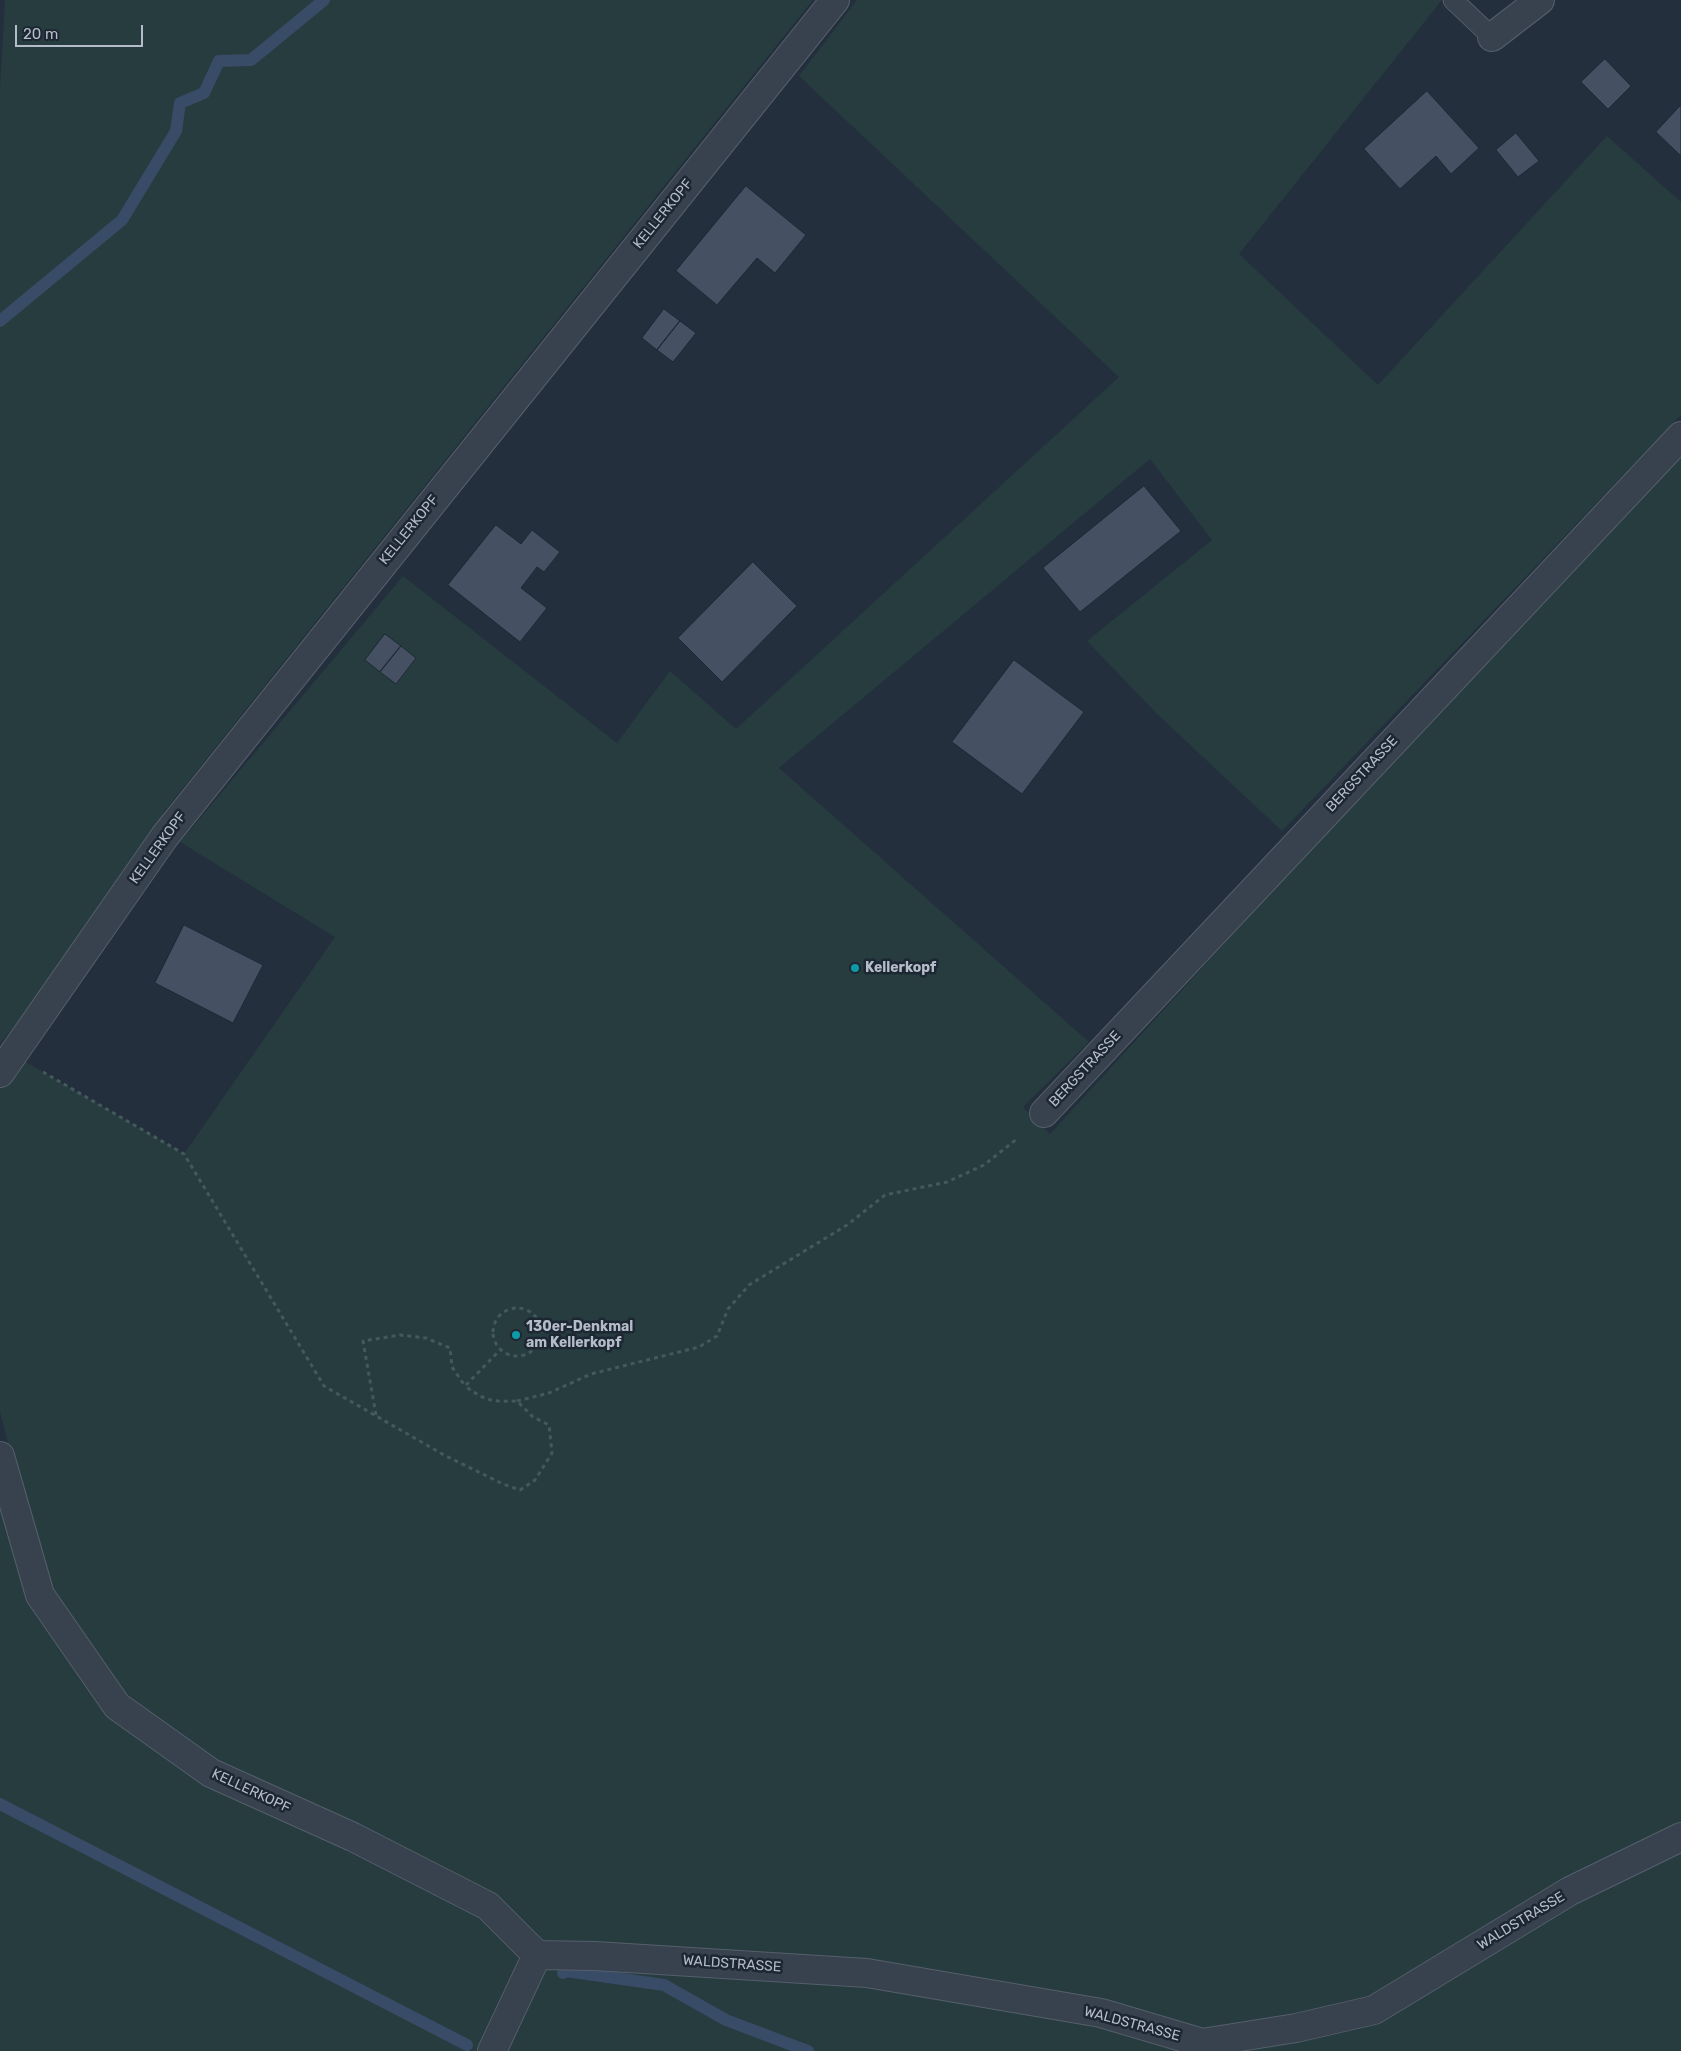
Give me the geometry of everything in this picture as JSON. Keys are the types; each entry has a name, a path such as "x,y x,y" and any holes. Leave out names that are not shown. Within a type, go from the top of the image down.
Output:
{"street":[{"name":"KELLERKOPF","path":"6,1064 165,836 835,0"},
{"path":"1492,37 1540,0"},
{"name":"BERGSTRASSE","path":"1044,1113 1681,436"},
{"name":"KELLERKOPF","path":"0,1456 40,1596 117,1706 211,1774 353,1837 488,1906 537,1955"},
{"name":"WALDSTRASSE","path":"537,1955 595,1956 867,1973 1101,2013 1202,2043 1296,2028 1374,2010 1570,1891 1681,1837"},
{"path":"492,2051 537,1955"}],"lane":[{"path":"1453,0 1492,37"}],"path":[{"path":"6,1064 184,1154 324,1386 444,1455 503,1484 520,1490 535,1480 552,1453 549,1424 533,1418 517,1400"},
{"path":"376,1415 363,1340 400,1335 426,1338 450,1348 452,1367 465,1386 481,1398 500,1401 549,1394 591,1374 699,1347 716,1336 728,1309 749,1285 847,1225 885,1195 947,1182 984,1165 1007,1148 1044,1113"},
{"path":"515,1309 530,1312 536,1317 541,1332 537,1346 531,1352 516,1356 509,1355 501,1349 497,1345 494,1329 501,1315 515,1309"},
{"path":"465,1386 501,1349"}],"green space":[{"path":"5,0 813,0 163,813 177,821 0,1044 0,88"},
{"path":"857,0 1442,0 1239,254 1378,385 1607,136 1681,202 1681,415 1282,831 1156,713 1087,641 1212,540 1150,459 779,768 1089,1042 1023,1107 1050,1134 1279,884 1681,453 1681,1829 1371,2004 1202,2038 1100,2007 541,1950 213,1769 120,1701 47,1592 0,1412 0,1087 12,1054 184,1154 335,937 180,842 403,576 617,743 670,671 736,729 1119,377 799,76"},
{"path":"0,1488 110,1711 482,1910 525,1958 478,2051 0,2051"},
{"path":"1681,1843 1681,2051 500,2051 541,1961 867,1978 1100,2017 1204,2049 1299,2033"}],"building":[{"path":"1605,59 1631,86 1608,109 1581,82"},
{"path":"1427,91 1479,148 1451,174 1436,156 1400,189 1364,149"},
{"path":"1681,105 1681,156 1656,132"},
{"path":"1516,133 1539,161 1518,177 1496,150"},
{"path":"746,186 806,235 775,273 757,258 717,305 676,271"},
{"path":"664,309 680,321 657,350 642,338"},
{"path":"680,321 696,333 673,362 657,350"},
{"path":"1144,486 1181,531 1080,612 1043,568"},
{"path":"496,525 521,544 532,530 560,552 544,572 537,567 521,588 547,608 520,642 448,585"},
{"path":"753,562 797,606 722,682 678,638"},
{"path":"385,634 401,646 380,672 365,660"},
{"path":"401,646 416,658 396,684 380,672"},
{"path":"1014,660 1084,712 1022,794 952,742"},
{"path":"184,925 263,965 233,1023 155,983"}],"waterway":[{"path":"0,321 122,220 176,131 180,103 204,93 219,61 251,60 324,0"},
{"path":"0,1804 467,2045"},
{"path":"563,1973 566,1971 664,1985 726,2020 808,2051"}],"place":[{"name":"Kellerkopf","path":"855,968"},
{"name":"130er-Denkmal am Kellerkopf","path":"516,1335"}]}
